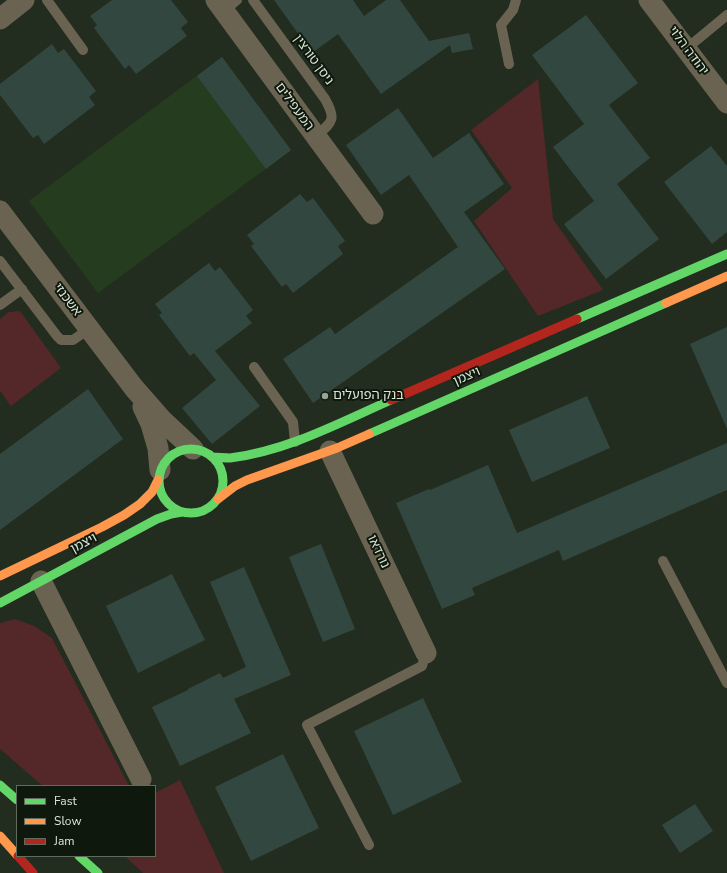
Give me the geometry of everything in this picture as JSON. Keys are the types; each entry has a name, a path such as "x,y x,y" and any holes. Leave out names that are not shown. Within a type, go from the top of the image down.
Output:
{"street":[{"path":"0,19 24,0"},
{"name":"יהודה הלוי","path":"649,0 727,103"},
{"name":"המעפילים","path":"226,4 316,136 373,214"},
{"name":"אשכנזי","path":"0,211 134,388 162,420 193,449"},
{"name":"ויצמן","path":"212,457 229,458 269,450 296,442 727,254"},
{"name":"ויצמן","path":"218,499 235,486 248,480 330,451 727,276"},
{"name":"אשכנזי","path":"134,388 151,424 158,448 159,475"},
{"path":"193,449 203,451 212,457 219,466 223,478 222,490 218,499 211,506 192,514 182,512 173,508 167,503 159,490 159,475 165,462 172,454 182,450 193,449"},
{"name":"נורדאו","path":"330,451 426,653"},
{"name":"ויצמן","path":"0,576 124,515 140,504 152,492 159,475"},
{"name":"ויצמן","path":"0,603 157,519 182,512"},
{"path":"41,581 141,779"},
{"path":"0,785 16,799"},
{"path":"0,836 16,855"},
{"path":"18,857 33,873"},
{"path":"80,857 98,873"}],"lane":[{"path":"47,0 83,50"},
{"name":"ניסן טורצין","path":"253,0 331,109 332,118 330,124 316,136"},
{"path":"510,64 500,25 513,10 516,0"},
{"path":"686,48 727,15"},
{"path":"0,260 56,336 62,340 73,340 89,329"},
{"path":"0,305 22,289"},
{"path":"254,367 293,422 296,442"},
{"path":"663,561 727,683"},
{"path":"369,845 307,725 422,666 426,653"}],"shaded area":[{"path":"222,57 291,150 98,293 29,201"},
{"path":"538,79 553,219 603,290 538,316 474,221 512,188 471,130"},
{"path":"20,311 61,368 11,406 0,391 0,319 9,312"},
{"path":"15,619 34,626 52,638 128,785 42,785 0,749 0,623"},
{"path":"180,780 224,873 143,873 126,857 156,857 156,792"}],"building":[{"path":"112,0 171,0 188,22 181,28 187,36 136,74 129,65 125,69 94,28 97,25 90,16"},
{"path":"274,0 353,0 364,16 386,0 400,0 429,41 469,33 473,49 452,53 450,45 381,94 338,34 312,53"},
{"path":"586,15 638,83 609,105 650,158 617,184 659,239 606,279 564,224 594,201 553,147 584,124 532,55"},
{"path":"52,44 58,53 64,49 96,91 89,97 95,105 44,144 38,135 33,138 0,95 0,84"},
{"path":"222,57 291,150 266,169 197,76"},
{"path":"398,108 433,158 469,133 504,184 464,212 505,269 313,403 283,359 330,327 335,334 458,247 409,175 381,195 346,145"},
{"path":"711,146 727,166 727,232 712,244 664,182"},
{"path":"300,194 307,202 313,198 345,241 338,246 343,254 293,293 286,284 282,287 251,246 254,244 247,235"},
{"path":"209,263 215,271 220,267 253,310 246,316 252,323 215,351 260,406 212,444 182,408 216,380 194,353 190,356 159,315 162,313 155,304"},
{"path":"727,327 727,429 690,344"},
{"path":"88,389 123,439 0,530 0,454"},
{"path":"587,396 610,448 532,482 509,430"},
{"path":"727,443 727,490 563,561 559,550 472,588 475,595 442,609 396,503 488,465 517,533"},
{"path":"321,544 355,629 323,642 289,557"},
{"path":"244,567 291,675 234,699 251,733 180,766 152,707 220,673 223,678 246,667 210,582"},
{"path":"172,574 205,640 138,673 106,606"},
{"path":"423,698 462,782 393,815 354,731"},
{"path":"283,754 319,828 251,861 215,787"},
{"path":"695,804 713,831 680,853 662,825"}],"traffic: fast":[{"path":"577,319 727,254"},
{"path":"369,434 666,303"},
{"path":"212,457 230,458 292,443 332,427 391,400"},
{"path":"185,449 197,449 214,458 221,469 223,481 221,493 214,504 197,513 185,513 173,508 164,499 159,487 159,475 164,463 173,454 185,449"},
{"path":"0,603 157,519 182,512"},
{"path":"0,785 16,799"},
{"path":"80,857 98,873"}],"traffic: slow":[{"path":"666,303 727,276"},
{"path":"218,499 235,486 247,480 337,448 369,434"},
{"path":"0,576 124,515 140,504 152,492 158,480"},
{"path":"0,836 16,854"}],"traffic: jam":[{"path":"391,400 577,319"},
{"path":"19,857 33,873"}],"place":[{"name":"בנק הפועלים","path":"325,396"}]}
